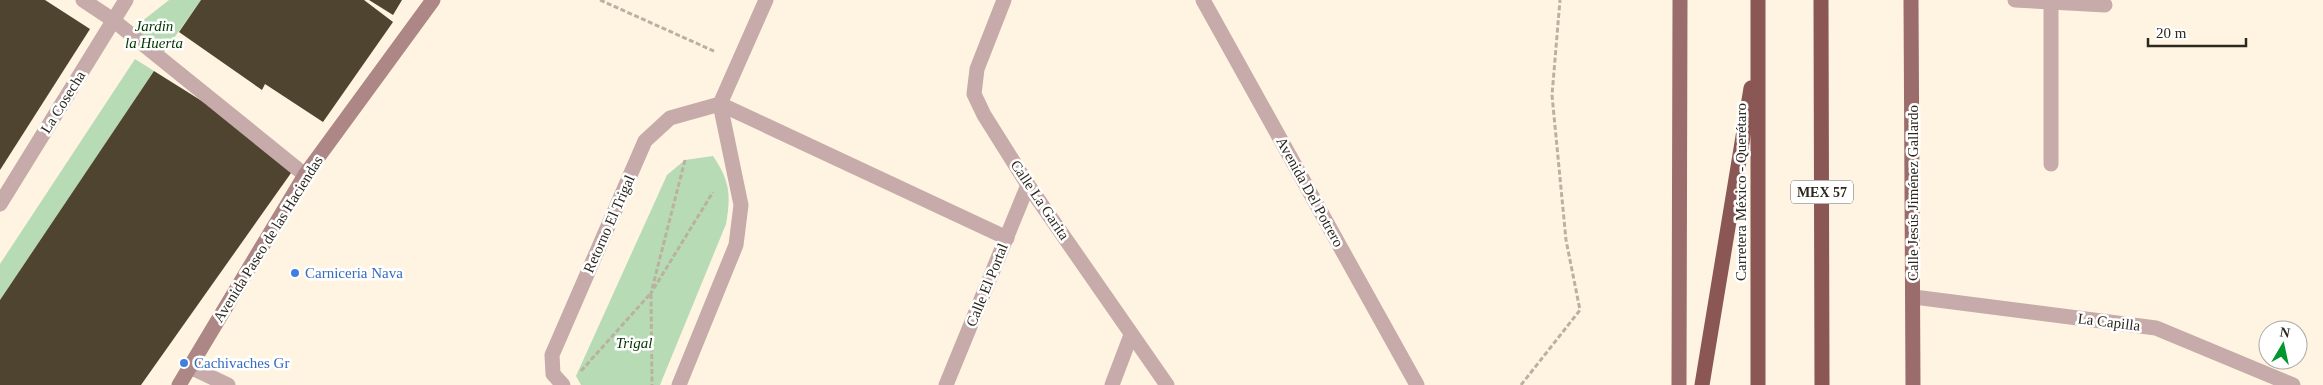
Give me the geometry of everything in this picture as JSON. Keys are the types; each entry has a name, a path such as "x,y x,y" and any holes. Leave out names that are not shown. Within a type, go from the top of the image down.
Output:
{"highway":[{"name":"Carretera México - Querétaro","path":"1758,0 1758,385"},
{"name":"MEX 57","path":"1821,0 1822,385"},
{"path":"1702,385 1758,42"}],"main road":[{"path":"1679,385 1680,0"},
{"name":"Calle Jesús Jiménez Gallardo","path":"1912,0 1913,385"}],"street":[{"path":"83,0 113,20 304,175"},
{"name":"La Cosecha","path":"0,204 126,0"},
{"name":"Avenida Paseo de las Haciendas","path":"178,385 304,175 433,0"},
{"path":"679,385 736,245 741,205 720,104 766,0"},
{"name":"Calle La Garita","path":"1004,0 977,69 974,94 984,115 1028,185 1167,385"},
{"name":"Avenida Del Potrero","path":"1203,0 1417,385"},
{"path":"2015,0 2105,5"},
{"path":"2050,164 2051,2"},
{"path":"720,104 1007,238"},
{"name":"Retorno El Trigal","path":"563,385 553,374 552,355 646,141 670,118 720,104"},
{"name":"Calle El Portal","path":"946,385 1028,185"},
{"name":"La Capilla","path":"1914,297 2156,328 2293,385"},
{"path":"1112,385 1131,335"},
{"path":"190,367 228,385"}],"path":[{"path":"600,0 739,62"},
{"path":"1521,385 1580,310 1566,240 1552,96 1560,0"},
{"path":"652,385 651,293 685,160"},
{"path":"576,376 651,293 715,189"}],"green space":[{"name":"Jardin la Huerta","path":"169,0 201,0 159,59 132,29"},
{"path":"135,59 154,71 0,300 0,264"},
{"name":"Trigal","path":"713,156 723,173 728,188 726,224 660,385 581,385 576,376 667,175 685,160"}],"building":[{"path":"0,0 45,0 90,29 0,170"},
{"path":"201,0 364,0 393,22 323,122 265,84 262,90 179,32"},
{"path":"369,0 402,0 393,15"},
{"path":"154,71 229,118 296,166 141,385 0,385 0,300"}],"place":[{"name":"Carniceria Nava","path":"295,273"},
{"name":"Cachivaches Gr","path":"184,363"}]}
